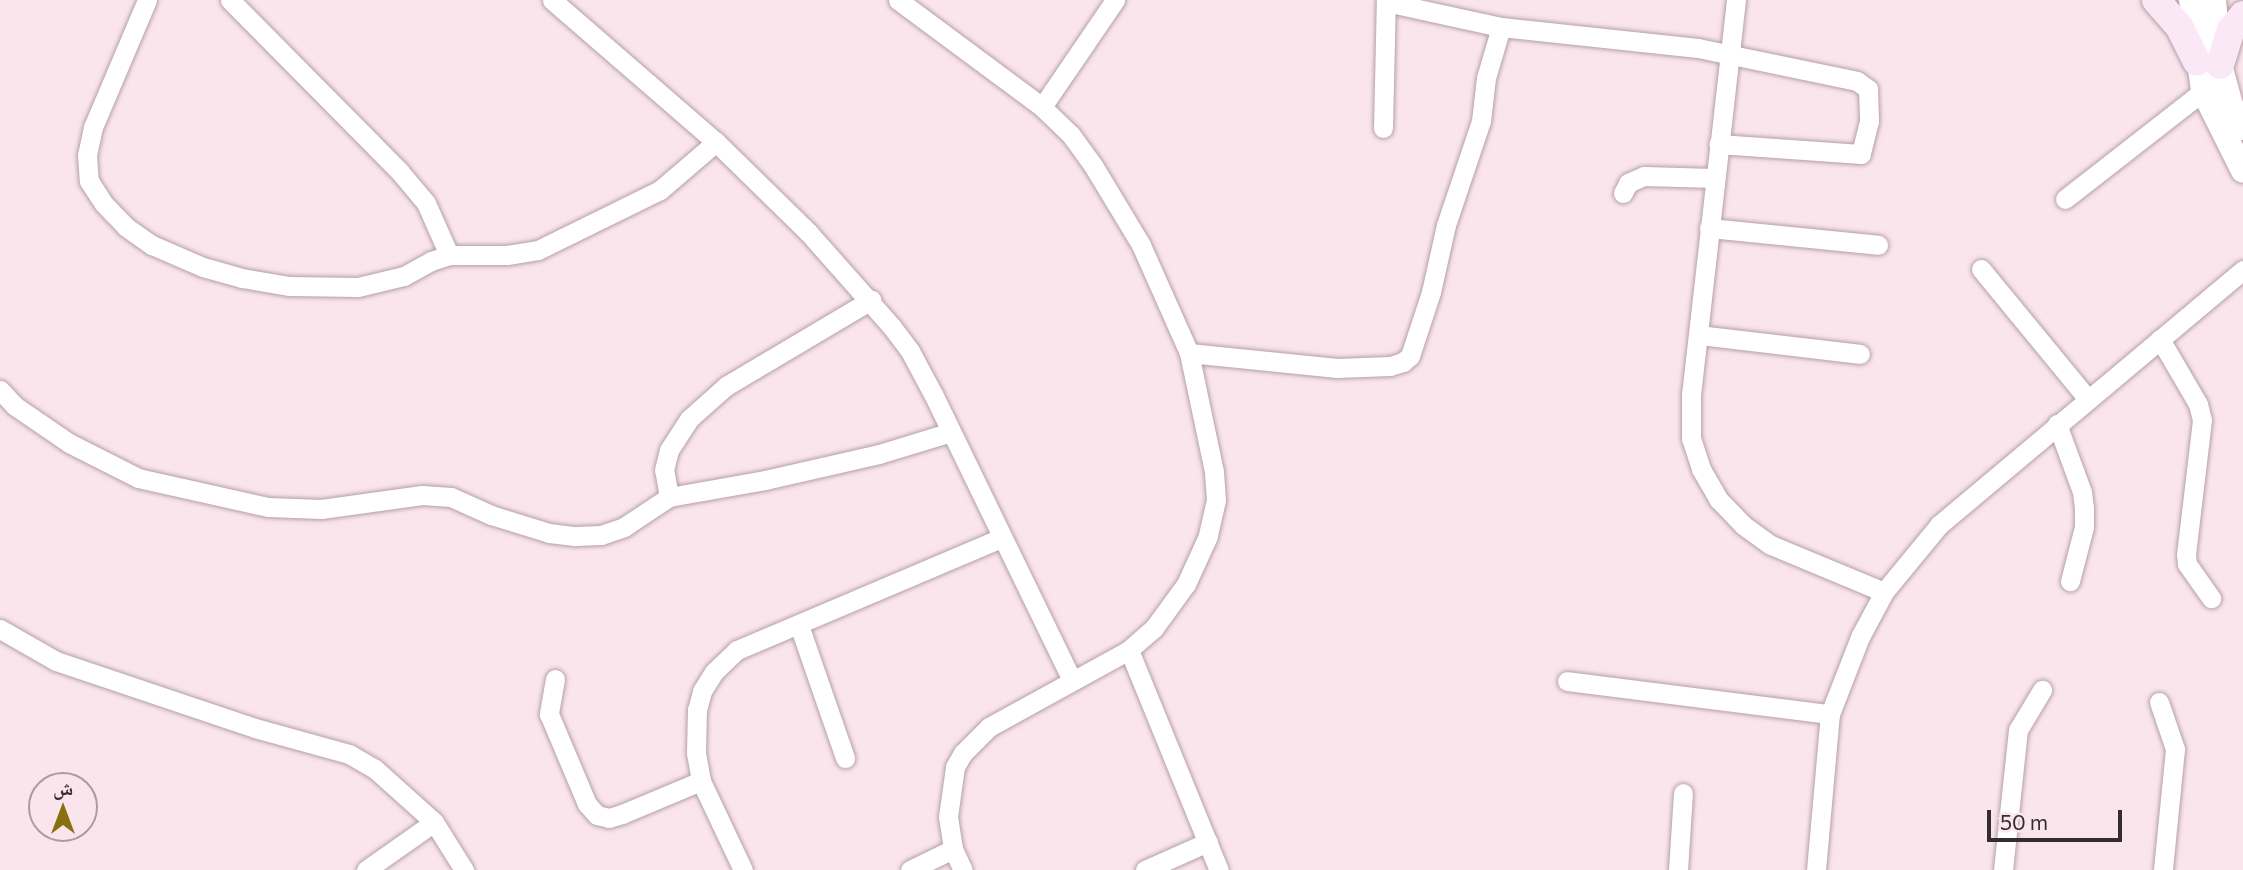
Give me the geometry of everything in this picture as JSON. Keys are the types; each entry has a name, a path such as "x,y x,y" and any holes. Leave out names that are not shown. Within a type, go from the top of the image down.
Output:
{"main road":[{"path":"2156,0 2208,64 2243,15"}],"street":[{"path":"147,0 93,127 87,155 89,181 104,204 126,227 152,244 203,267 289,286 338,288 380,284 449,255 507,255 538,250 564,240 660,190 716,142"},
{"path":"230,0 400,172 426,203 449,255"},
{"path":"552,0 716,142 871,300 910,351 1072,680"},
{"path":"898,0 1042,107 1071,135 1112,194 1164,291 1189,353 1214,472 1214,517 1186,584 1154,628 1129,650 989,727 963,753 955,767 948,817 953,849 963,870"},
{"path":"1042,107 1115,0"},
{"path":"1737,0 1714,178 1691,394 1691,438 1700,469 1719,500 1743,525 1771,545 1884,592"},
{"path":"2191,0 2208,64 2243,128"},
{"path":"2214,0 2203,91 2243,171"},
{"path":"1383,128 1386,1 1501,27 1676,44 1857,80 1868,89 1869,121 1863,152 1859,155 1718,144"},
{"path":"1189,353 1337,368 1390,366 1403,362 1410,356 1431,292 1446,225 1476,140 1486,78 1501,27"},
{"path":"2065,199 2203,91"},
{"path":"1622,193 1628,183 1644,176 1714,178"},
{"path":"1709,229 1878,245"},
{"path":"1981,269 2087,398"},
{"path":"1816,870 1830,714 1860,637 1884,592 1939,525 2087,398 2243,270"},
{"path":"669,497 664,470 669,450 689,419 726,386 871,300"},
{"path":"1699,335 1860,354"},
{"path":"2161,339 2198,404 2202,419 2186,554 2187,564 2211,597"},
{"path":"0,390 15,406 69,443 138,478 268,507 321,509 422,495 451,497 491,515 549,533 575,536 601,534 624,527 669,497 765,480 879,454 951,432"},
{"path":"2057,424 2082,492 2084,508 2084,527 2070,581"},
{"path":"743,870 701,781 696,753 697,710 708,681 737,650 1001,538"},
{"path":"799,625 845,758"},
{"path":"0,629 56,660 256,728 349,754 375,769 434,822 464,870"},
{"path":"1129,650 1219,870"},
{"path":"555,679 549,714 587,804 597,815 609,818 622,814 701,781"},
{"path":"1567,681 1830,714"},
{"path":"2003,870 2018,730 2042,690"},
{"path":"2160,702 2175,749 2163,870"},
{"path":"1678,870 1683,793"},
{"path":"366,870 434,822"},
{"path":"1145,870 1208,842"},
{"path":"910,870 953,849"}]}
